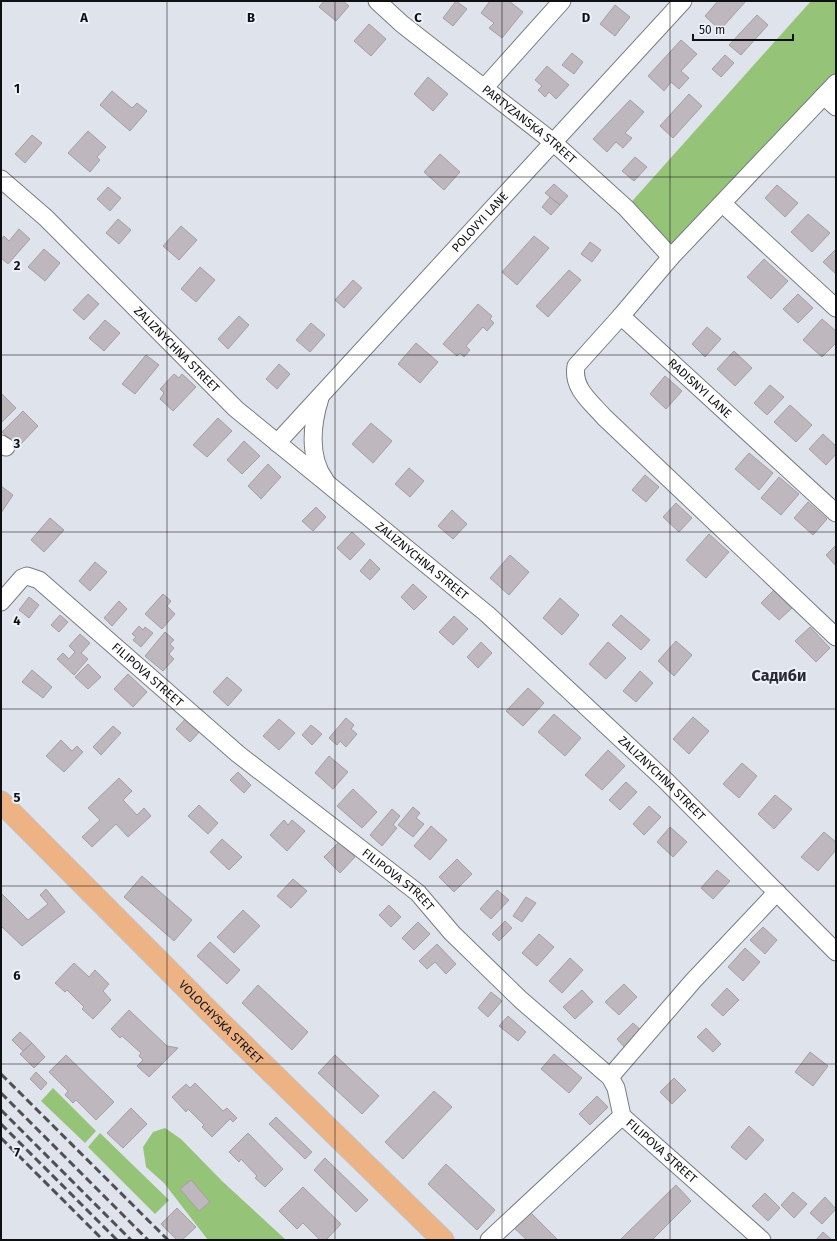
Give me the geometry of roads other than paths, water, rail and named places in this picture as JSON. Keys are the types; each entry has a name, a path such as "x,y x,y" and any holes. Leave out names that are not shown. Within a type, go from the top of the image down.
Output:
{"main road":[{"name":"VOLOCHYSKA STREET","path":"1,802 226,1027 443,1240"}],"street":[{"name":"PARTYZANSKA STREET","path":"377,1 402,24 485,87 553,142 626,208 671,257"},
{"path":"485,87 562,1"},
{"name":"POLOVYI LANE","path":"277,443 683,1"},
{"path":"836,83 830,101 723,204 671,257 576,366 574,374 578,387 604,417 836,637"},
{"name":"ZALIZNYCHNA STREET","path":"1,179 46,218 236,409 332,489 487,614 666,780 836,952"},
{"path":"723,204 836,308"},
{"name":"RADISNYI LANE","path":"620,316 836,513"},
{"path":"321,395 314,416 315,456 319,472 332,489"},
{"name":"FILIPOVA STREET","path":"1,602 22,578 27,576 39,580 238,754 418,893 452,933 521,1000 610,1077 616,1088 622,1116 762,1240"},
{"path":"610,1077 692,981 777,892"},
{"path":"489,1240 622,1116"}],"railway":[{"path":"1,1074 168,1240"},
{"path":"1,1093 148,1240"},
{"path":"1,1110 131,1240"},
{"path":"1,1124 117,1240"},
{"path":"1,1138 103,1240"}],"district":[{"name":"Садиби","path":"779,675"}]}
